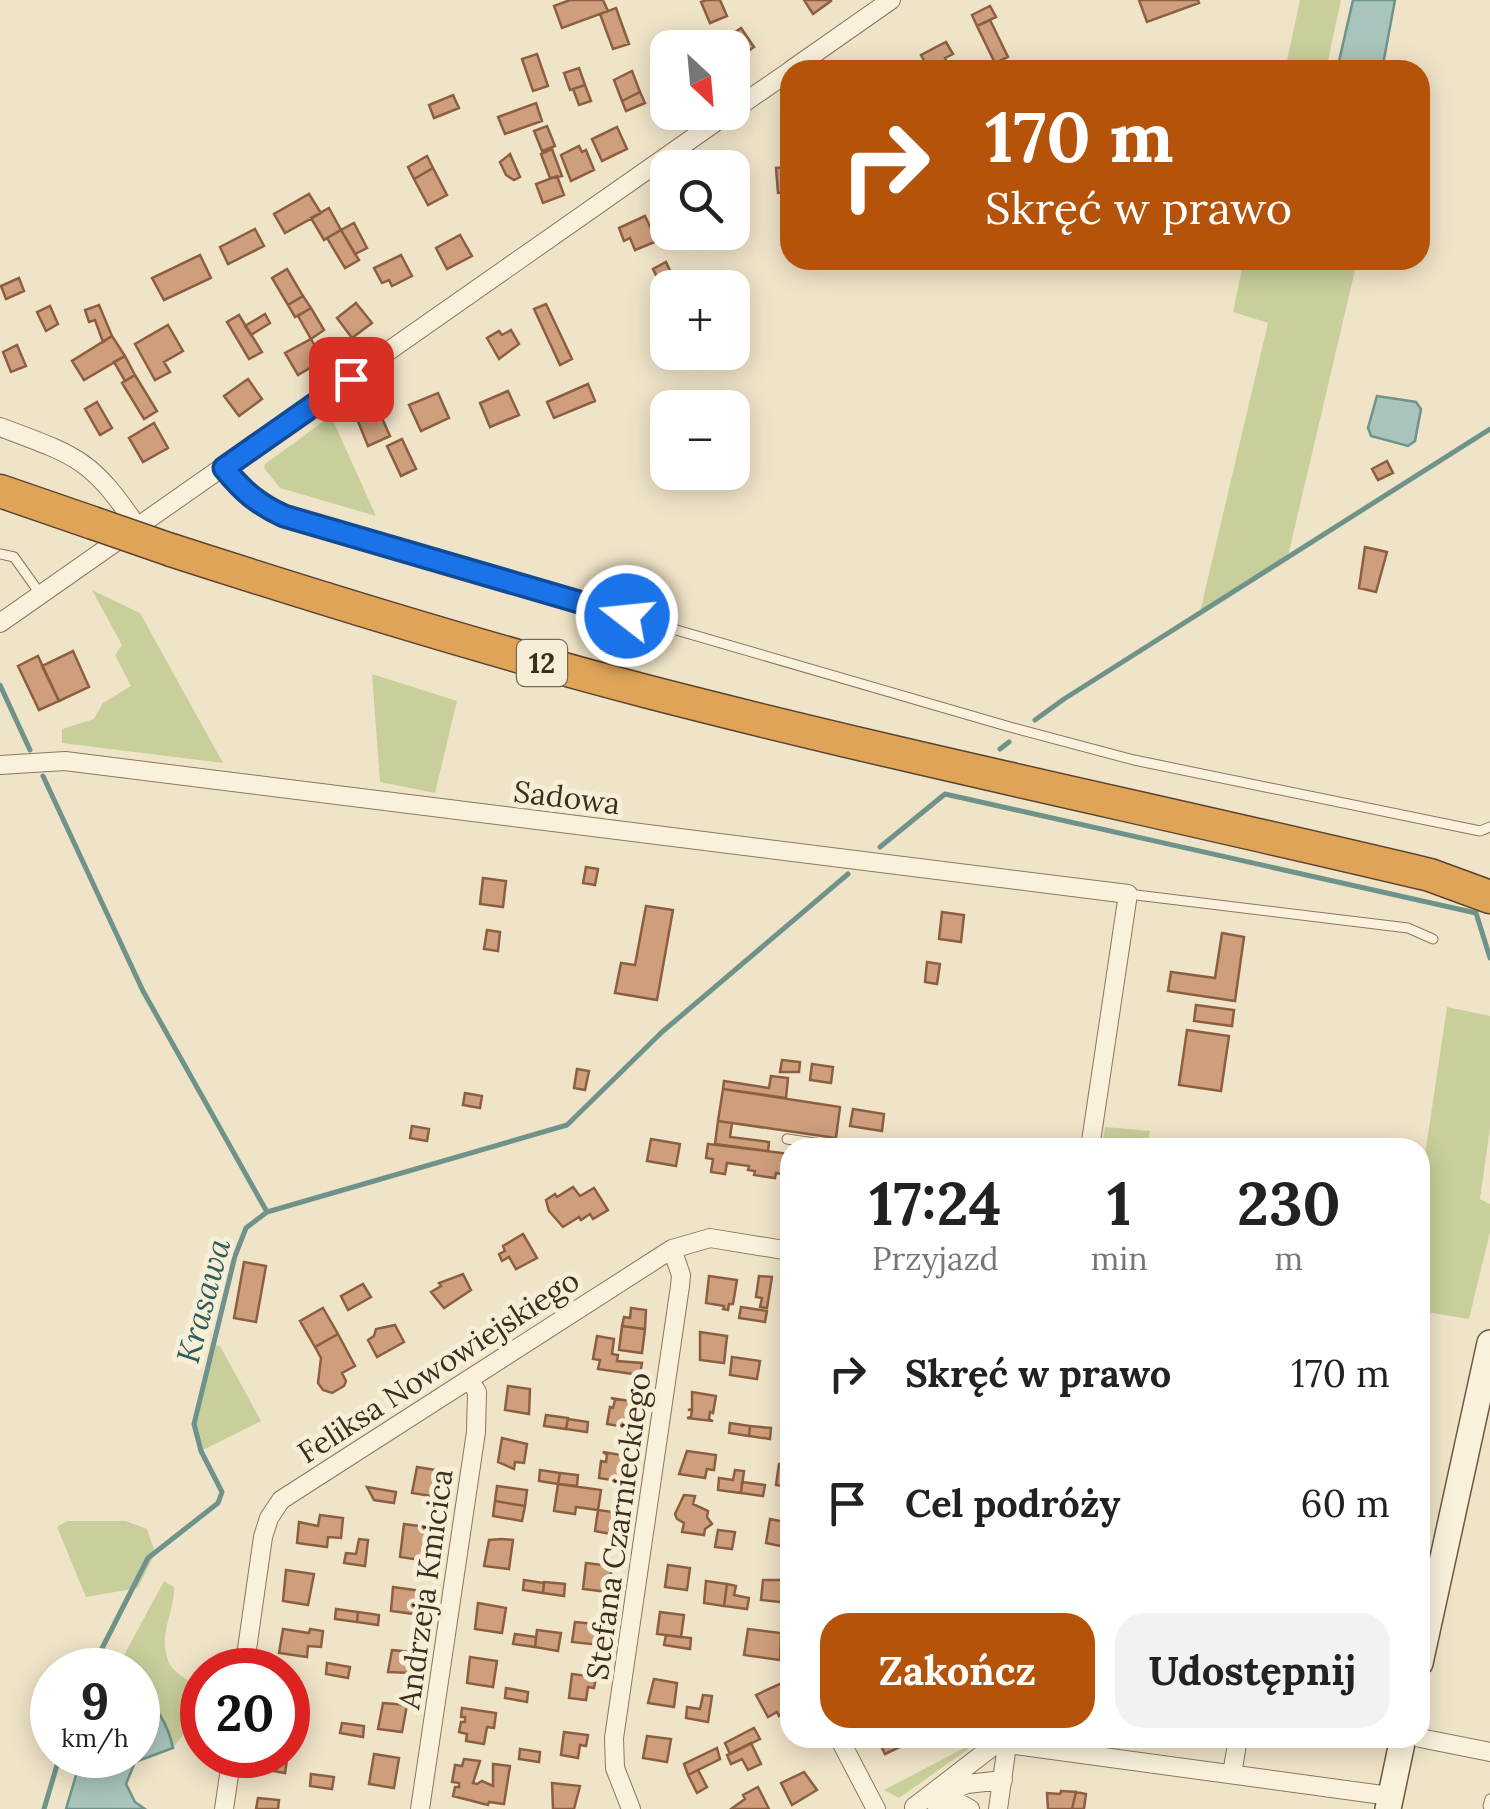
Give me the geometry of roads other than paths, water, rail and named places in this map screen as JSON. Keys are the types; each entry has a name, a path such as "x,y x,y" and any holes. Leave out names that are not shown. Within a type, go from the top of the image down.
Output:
{"highway":[{"name":"12","path":"0,491 171,550 446,636 663,696 1430,874 1490,880"},
{"name":"12","path":"1430,874 1490,897"}],"main road":[{"path":"1430,1617 1490,1343"},
{"path":"1389,1802 1402,1748"}],"street":[{"path":"805,60 892,0"},
{"path":"750,99 780,77"},
{"path":"0,623 706,130"},
{"path":"0,427 68,452 92,468 138,528"},
{"name":"Sadowa","path":"0,766 65,761 1128,894"},
{"path":"1091,1138 1128,894"},
{"name":"Feliksa Nowowiejskiego","path":"247,1648 263,1537 281,1500 672,1249 710,1238 780,1250"},
{"name":"Stefana Czarnieckiego","path":"631,1809 615,1768 614,1738 680,1286 681,1274 672,1249"},
{"name":"Andrzeja Kmicica","path":"420,1809 476,1432 477,1392 470,1380"},
{"path":"1430,1740 1490,1752"},
{"path":"844,1748 876,1809"},
{"path":"912,1808 991,1748"},
{"path":"998,1809 1007,1748"},
{"path":"1056,1748 1389,1802"},
{"path":"1232,1774 1236,1748"},
{"path":"224,1809 229,1778"},
{"path":"912,1808 967,1784 1002,1780"},
{"path":"912,1808 943,1801 957,1802 970,1809"}],"lane":[{"path":"224,468 259,505 284,516 972,716 1134,760 1487,829"},
{"path":"0,554 14,557 41,595"},
{"path":"1128,894 1408,928 1434,939"}],"water":[{"path":"1353,0 1395,0 1384,60 1339,60"},
{"path":"1377,396 1416,402 1421,409 1415,441 1408,446 1371,436 1368,428"},
{"path":"160,1716 168,1732 173,1748 160,1753"},
{"path":"75,1778 128,1778 126,1784 135,1802 145,1809 66,1809"}],"waterway":[{"path":"1035,720 1490,429"},
{"name":"Krasawa","path":"0,685 30,750"},
{"path":"1000,749 1009,742"},
{"name":"Krasawa","path":"43,776 143,991 267,1212"},
{"path":"880,847 945,794 1476,913 1490,958"},
{"path":"102,1648 148,1558 218,1503 222,1492 201,1451 194,1424 235,1256 246,1228 267,1212 567,1125 662,1032 848,874"},
{"name":"Krasawa","path":"44,1809 53,1778"}]}
